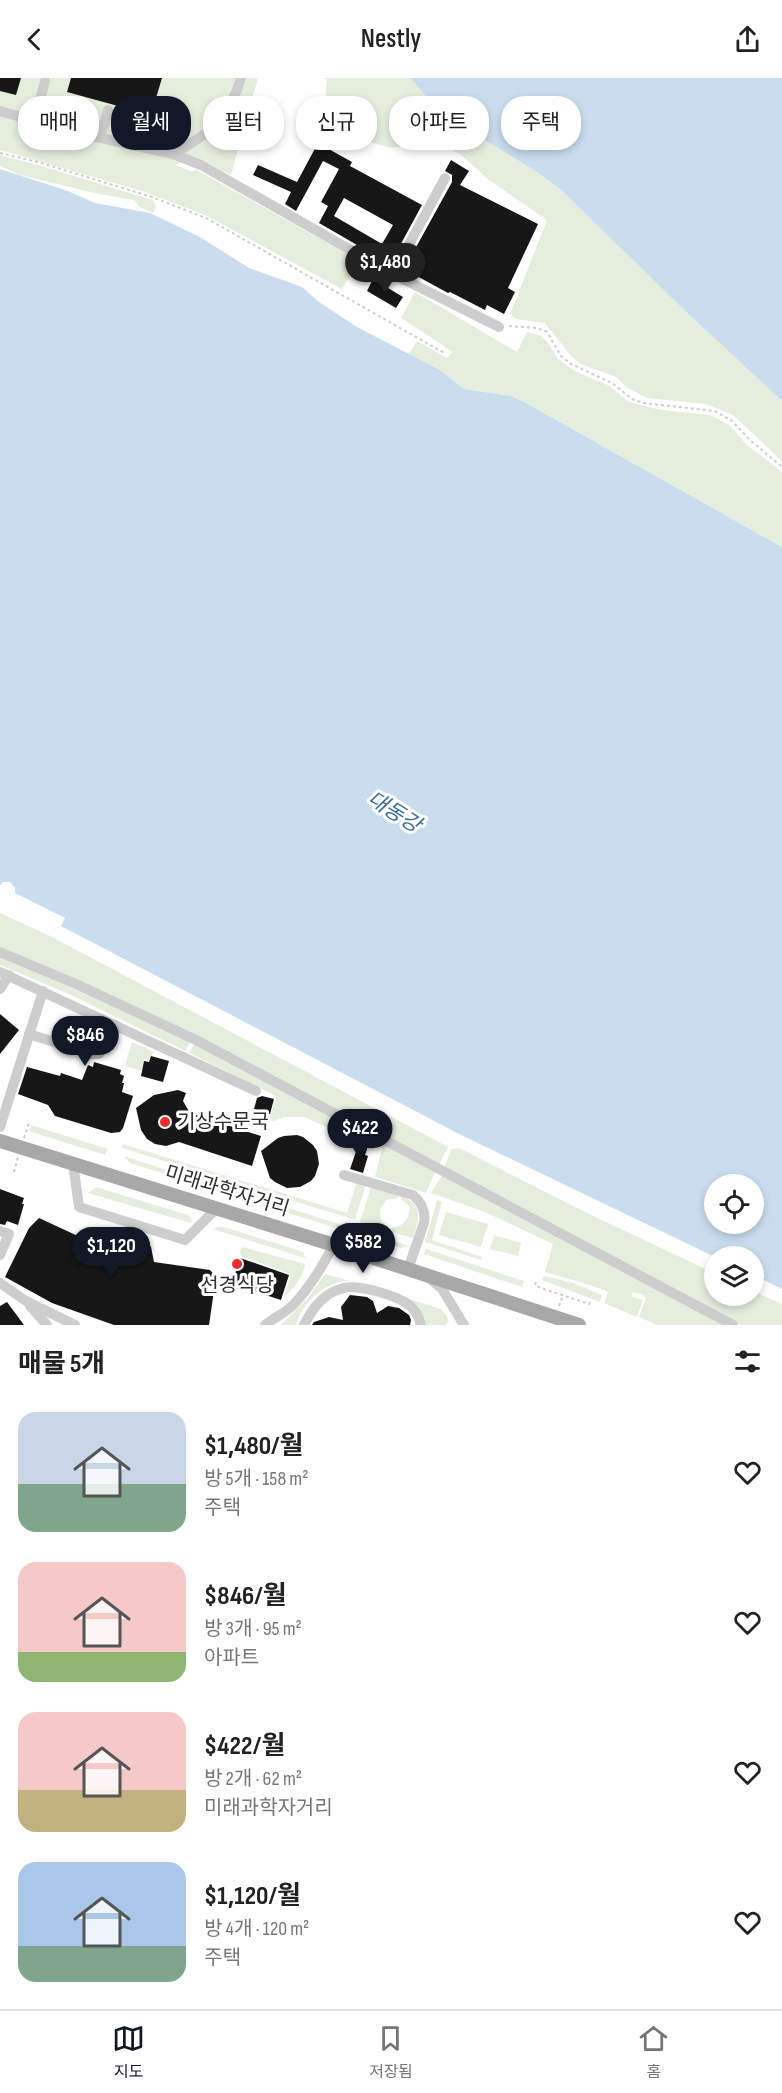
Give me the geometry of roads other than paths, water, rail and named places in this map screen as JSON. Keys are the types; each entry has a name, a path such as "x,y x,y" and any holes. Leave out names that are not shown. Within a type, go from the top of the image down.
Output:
{"main road":[{"name":"미래과학자거리","path":"0,1141 334,1245 579,1325"}],"street":[{"path":"173,154 190,145 212,128 228,110 241,78"},
{"path":"40,96 45,81"},
{"path":"108,110 100,138 173,154 201,165 393,273 499,327"},
{"path":"0,111 18,116"},
{"path":"393,273 446,178"},
{"path":"0,951 196,1040 733,1325"},
{"path":"0,989 4,974 256,1091"},
{"path":"0,1127 43,991"},
{"path":"29,1034 91,1054 99,1054 116,1025"},
{"path":"73,1163 79,1207 185,1240 217,1208"},
{"path":"344,1175 413,1195 420,1202 425,1216 408,1269"},
{"path":"0,1231 9,1234 0,1255"},
{"path":"266,1325 291,1306 304,1292 320,1271 334,1245"},
{"path":"426,1275 442,1289 462,1324"},
{"path":"0,1283 26,1302 75,1325"},
{"path":"304,1325 321,1300 340,1289 351,1287 380,1293 409,1305 421,1325"},
{"path":"26,1302 46,1325"}],"water":[{"path":"410,78 782,78 782,401 682,308 559,188 501,150 581,150 581,96 501,96 501,150 489,143 489,96 426,96"},
{"name":"대동강","path":"0,169 68,191 95,203 150,213 200,237 249,268 302,287 319,302 357,327 440,370 464,389 511,396 526,403 782,547 782,1289 764,1280 764,1246 704,1246 704,1252 461,1135 61,926 65,918 15,893 15,888 10,882 3,882 0,885"}],"place":[{"name":"기상수문국","path":"165,1122"},
{"name":"선경식당","path":"237,1264"}]}
